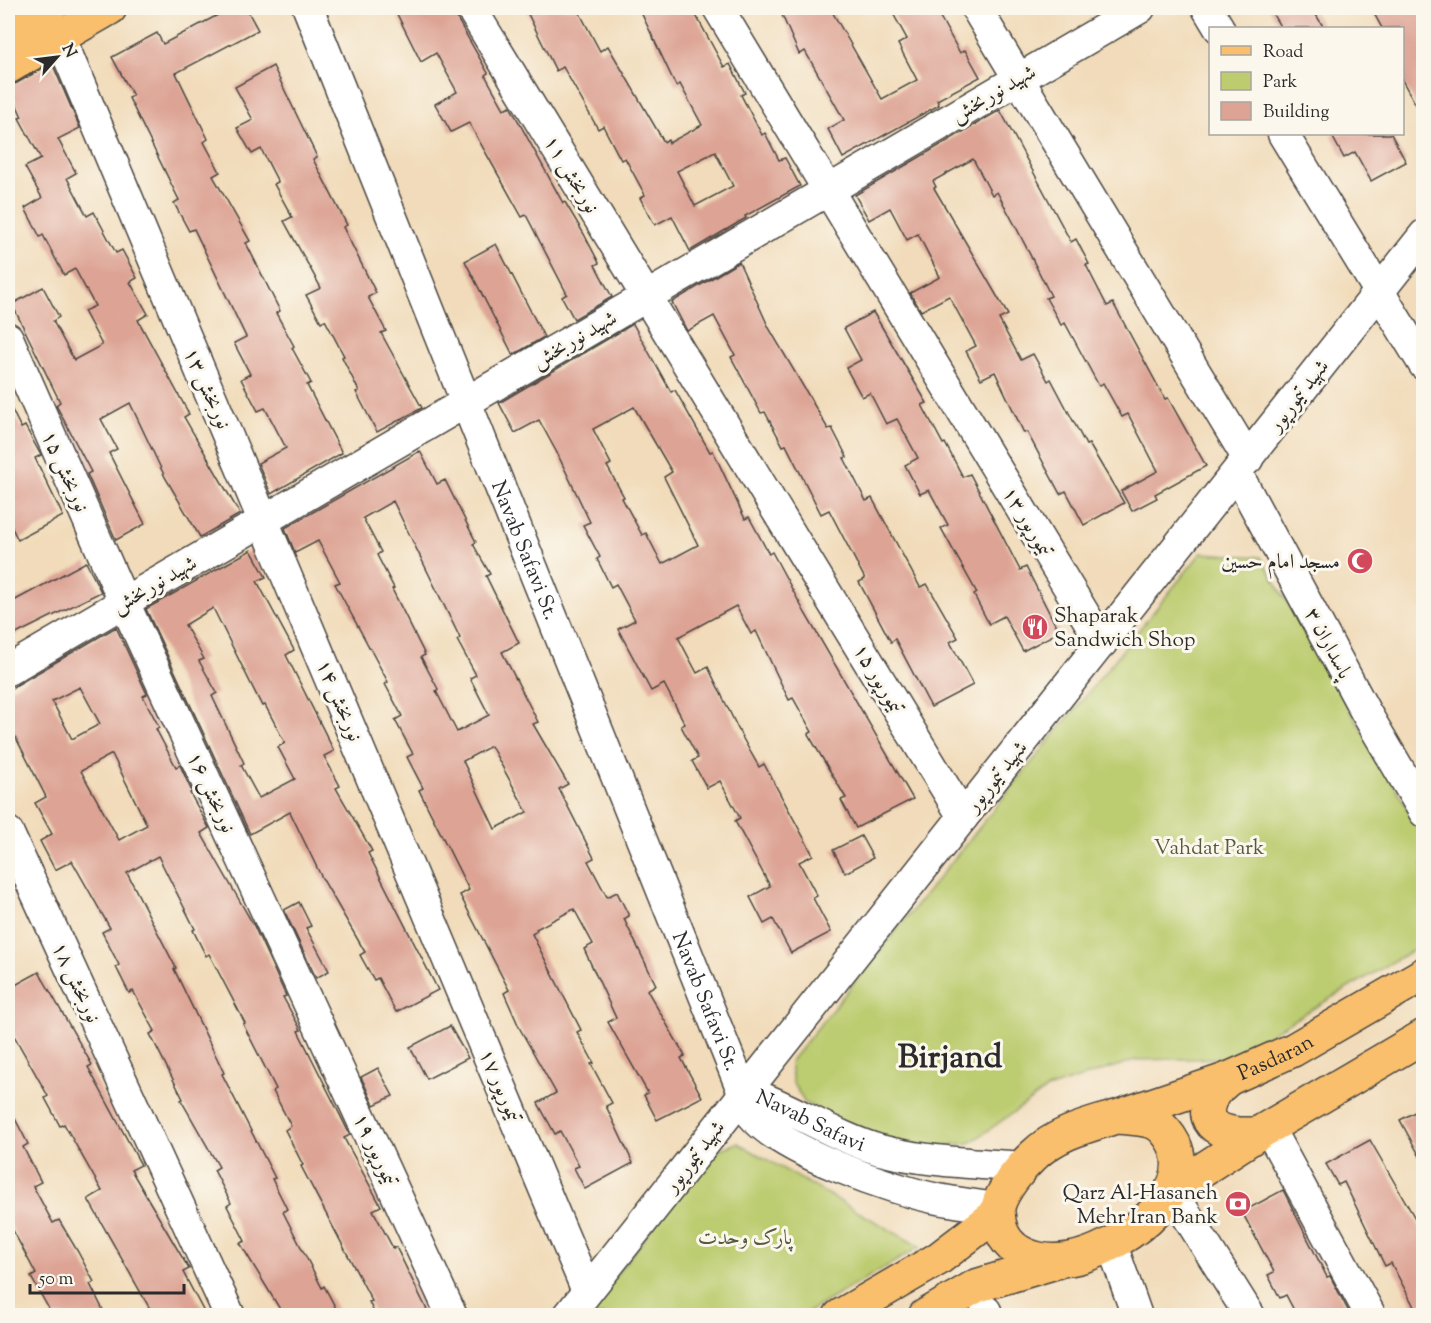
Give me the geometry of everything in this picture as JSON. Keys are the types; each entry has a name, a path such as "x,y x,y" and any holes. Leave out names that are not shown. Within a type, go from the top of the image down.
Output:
{"main road":[{"path":"8,32 52,15 110,8"},
{"path":"8,67 52,15"},
{"name":"Pasdaran","path":"1116,1117 1228,1079 1293,1050 1424,974"},
{"path":"998,1210 1001,1232 1011,1247 1043,1261 1088,1256 1112,1245 1138,1228 1171,1190 1264,1130 1423,1037"},
{"path":"1228,1079 1212,1094 1207,1110 1213,1125 1224,1134 1242,1136 1264,1130"},
{"path":"840,1316 938,1259 998,1210 1023,1167 1049,1142 1068,1132 1116,1117 1155,1122 1171,1137 1177,1150 1178,1174 1171,1190"},
{"path":"925,1316 976,1286 1064,1260"}],"street":[{"name":"Navab Safavi St.","path":"308,8 745,1091"},
{"name":"نوربخش ۱۱","path":"471,8 794,539"},
{"name":"تیمورپور ۱۳","path":"718,8 1102,643"},
{"name":"پاسداران ۳","path":"976,8 1122,250 1243,466 1365,711 1424,812"},
{"name":"شهید نوربخش","path":"8,670 1140,8"},
{"path":"1207,8 1218,27"},
{"name":"نوربخش ۱۳","path":"52,15 151,258 265,519"},
{"path":"1284,135 1424,365"},
{"name":"شهید تیمورپور","path":"568,1316 1424,235"},
{"name":"نوربخش ۱۵","path":"8,339 124,602"},
{"name":"نوربخش ۱۴","path":"265,519 416,880"},
{"name":"تیمورپور ۱۵","path":"794,539 963,817"},
{"name":"نوربخش ۱۶","path":"124,602 300,982"},
{"name":"نوربخش ۱۸","path":"8,832 230,1316"},
{"name":"تیمورپور ۱۷","path":"416,880 587,1291"},
{"name":"تیمورپور ۱۹","path":"300,982 453,1316"},
{"name":"Navab Safavi","path":"745,1091 777,1102 823,1129 881,1150 940,1160 1023,1167"},
{"name":"Navab Safavi","path":"745,1091 753,1114 762,1127 810,1153 869,1179 937,1199 998,1210"},
{"path":"1264,1130 1371,1316"},
{"path":"1171,1190 1250,1316"},
{"path":"1112,1245 1137,1316"}],"green space":[{"name":"Vahdat Park","path":"1201,553 1261,557 1423,835 1423,944 1229,1058 1135,1060 1047,1089 970,1143 926,1147 880,1143 804,1102 793,1083 790,1062"},
{"name":"پارک وحدت","path":"738,1143 920,1247 803,1315 585,1316 709,1153"}],"building":[{"path":"231,8 246,8 258,30 176,73 208,139 204,142 220,172 213,176 250,241 246,243 280,311 276,313 311,383 307,385 342,453 271,494 258,463 286,448 265,408 258,411 241,379 250,374 234,343 246,337 194,229 189,231 174,203 179,200 129,98 133,96 112,57 157,33 163,44"},
{"path":"394,8 451,8 488,73 485,75 504,109 510,106 563,203 565,202 584,234 599,263 595,265 612,297 574,319 562,297 567,294 526,215 522,217 469,123 451,132 435,104 457,92 436,53 421,62"},
{"path":"525,8 577,8 600,51 608,46 664,142 668,140 669,143 702,125 680,84 676,86 639,8 692,8 724,67 730,64 745,93 741,95 762,135 765,133 779,160 785,158 800,186 745,216 746,218 690,251 672,216 655,225 640,198 645,195 625,158 621,160 603,126 598,129 563,67 556,71","holes":["715,152 733,186 695,206 677,171"]},
{"path":"779,8 830,8 882,99 917,80 898,44 907,39 890,8 935,8 960,53 965,50 980,77 937,100 939,105 843,158 828,129 844,120 805,51 799,54"},
{"path":"1269,8 1312,8 1323,27 1280,27"},
{"path":"1371,8 1424,8 1424,119 1404,84 1404,27 1381,27"},
{"path":"52,63 80,128 58,139 76,173 67,178 87,216 94,212 116,253 122,250 137,278 130,282 148,314 138,320 189,414 184,417 240,514 200,537 165,477 130,403 101,419 117,449 109,453 145,524 116,540 87,474 91,472 56,405 60,402 12,304 43,287 59,317 53,321 74,360 102,345 84,311 95,306 75,269 64,275 43,235 40,237 25,208 42,198 25,167 41,159 19,118 22,117 8,86"},
{"path":"273,66 317,157 313,159 347,225 343,227 376,293 368,297 386,331 381,333 422,408 377,432 356,392 359,391 342,357 344,356 325,320 321,322 306,295 321,288 284,221 292,217 274,184 278,182 261,149 252,154 237,128 253,120 235,87"},
{"path":"1000,110 1071,242 1076,239 1089,264 1086,265 1107,306 1113,303 1165,399 1168,398 1206,466 1155,494 1157,498 1132,511 1121,491 1158,471 1128,414 1122,417 1103,383 1099,386 1065,323 1061,325 1046,298 1051,296 1017,229 997,192 992,195 973,159 933,181 936,187 934,188 1008,315 999,319 1021,360 1033,354 1048,381 1051,379 1086,445 1089,444 1124,503 1084,525 1066,491 1060,494 1027,432 1024,433 995,372 981,379 966,351 976,346 949,296 921,311 910,293 940,277 918,234 907,240 890,208 869,220 855,195"},
{"path":"1332,135 1392,135 1406,162 1371,181 1355,152 1344,158"},
{"path":"496,244 544,337 513,355 465,261"},
{"path":"739,262 769,328 828,429 832,428 866,501 872,498 920,587 927,584 958,638 950,642 973,685 931,707 895,639 891,642 859,582 865,579 829,510 821,514 786,445 783,446 765,412 761,413 731,357 735,355 714,316 687,331 672,302"},
{"path":"873,312 927,403 922,405 943,444 945,443 963,477 970,474 1020,570 1026,567 1059,632 1023,651 1004,616 989,624 974,595 977,593 941,528 948,525 929,490 920,494 905,465 918,458 897,419 886,424 870,393 862,397 846,368 861,360 844,328"},
{"path":"633,324 671,392 675,390 710,452 713,451 745,519 749,517 769,554 772,552 913,799 856,828 841,800 846,798 808,734 812,732 793,698 789,700 756,631 751,634 736,606 678,637 697,673 708,667 741,735 759,767 764,764 813,855 799,862 817,896 813,898 831,932 791,953 773,919 764,924 750,897 770,886 735,821 740,818 720,781 707,788 692,761 698,758 681,726 685,724 664,684 651,691 618,629 635,620 616,584 611,587 597,559 600,557 583,525 590,522 557,453 539,420 515,433 499,403","holes":["634,407 672,472 664,477 698,545 662,564 646,533 642,535 622,498 624,497 607,466 611,464 593,429"]},
{"path":"8,402 21,428 25,426 41,455 35,458 63,516 18,540 8,520"},
{"path":"420,451 437,484 445,480 476,542 473,544 490,574 486,576 519,643 502,652 538,722 533,724 568,784 559,789 594,858 588,861 607,897 617,892 629,916 624,919 656,985 647,990 685,1056 681,1058 702,1097 657,1120 644,1095 648,1093 608,1022 616,1018 584,949 593,944 574,909 536,929 537,931 532,934 581,1030 577,1032 612,1103 606,1106 633,1163 585,1189 574,1168 579,1166 560,1131 555,1134 538,1103 556,1093 520,1029 504,993 509,990 460,895 469,890 419,790 423,788 407,757 413,754 395,720 402,716 385,684 388,682 335,584 340,582 318,541 295,553 285,528","holes":["393,501 460,638 457,640 476,675 470,678 489,715 457,732 421,657 425,655 377,555 381,552 363,518","491,746 527,812 495,829 463,761"]},
{"path":"251,550 266,577 257,581 294,650 286,655 334,751 324,756 340,786 336,788 372,851 368,853 438,990 396,1012 378,978 374,980 360,955 365,952 322,878 290,812 250,834 146,609","holes":["213,608 262,706 265,705 285,743 278,747 295,779 259,798 241,765 244,763 212,696 217,693 199,661 204,659 185,625"]},
{"path":"86,562 101,592 8,638 8,604"},
{"path":"116,627 147,694 143,696 159,727 156,729 176,767 180,765 192,792 190,793 209,828 201,833 254,926 286,996 283,997 301,1030 298,1031 350,1135 344,1138 381,1206 373,1210 393,1248 396,1247 430,1316 376,1316 369,1302 372,1301 301,1166 303,1165 285,1130 291,1126 273,1091 276,1089 243,1024 245,1023 209,954 206,956 158,856 127,873 176,968 174,969 224,1073 222,1074 275,1178 272,1179 287,1209 283,1212 322,1288 324,1286 340,1316 284,1316 240,1243 245,1241 227,1206 231,1203 214,1170 219,1167 181,1100 183,1099 150,1034 155,1031 133,991 129,993 116,967 119,965 102,932 110,928 72,861 55,870 40,841 52,834 35,803 46,797 8,722 8,690","holes":["80,687 100,724 72,739 52,701","112,754 147,825 119,840 81,771"]},
{"path":"861,836 873,858 845,873 833,850"},
{"path":"299,902 311,926 306,928 329,971 316,978 284,910"},
{"path":"39,972 92,1065 88,1067 141,1165 131,1170 189,1269 183,1272 206,1316 154,1316 88,1199 102,1191 64,1124 60,1126 45,1098 48,1096 8,1025 8,989"},
{"path":"450,1026 468,1058 427,1079 410,1047"},
{"path":"378,1068 393,1096 374,1105 361,1077"},
{"path":"8,1105 28,1144 23,1147 41,1182 33,1186 53,1223 59,1220 78,1252 94,1282 90,1284 106,1316 53,1316 31,1277 36,1274 8,1221"},
{"path":"1424,1107 1424,1164 1400,1120"},
{"path":"1370,1140 1424,1234 1424,1316 1419,1316 1391,1263 1385,1266 1344,1182 1338,1185 1326,1164"},
{"path":"1283,1190 1327,1277 1330,1276 1351,1316 1297,1316 1286,1295 1280,1298 1268,1275 1274,1272 1242,1212"}],"place":[{"name":"مسجد امام حسین","path":"1360,561"},
{"name":"Shaparak Sandwich Shop","path":"1035,627"},
{"name":"Qarz Al-Hasaneh Mehr Iran Bank","path":"1238,1204"}],"district":[{"name":"Birjand","path":"950,1055"}]}
